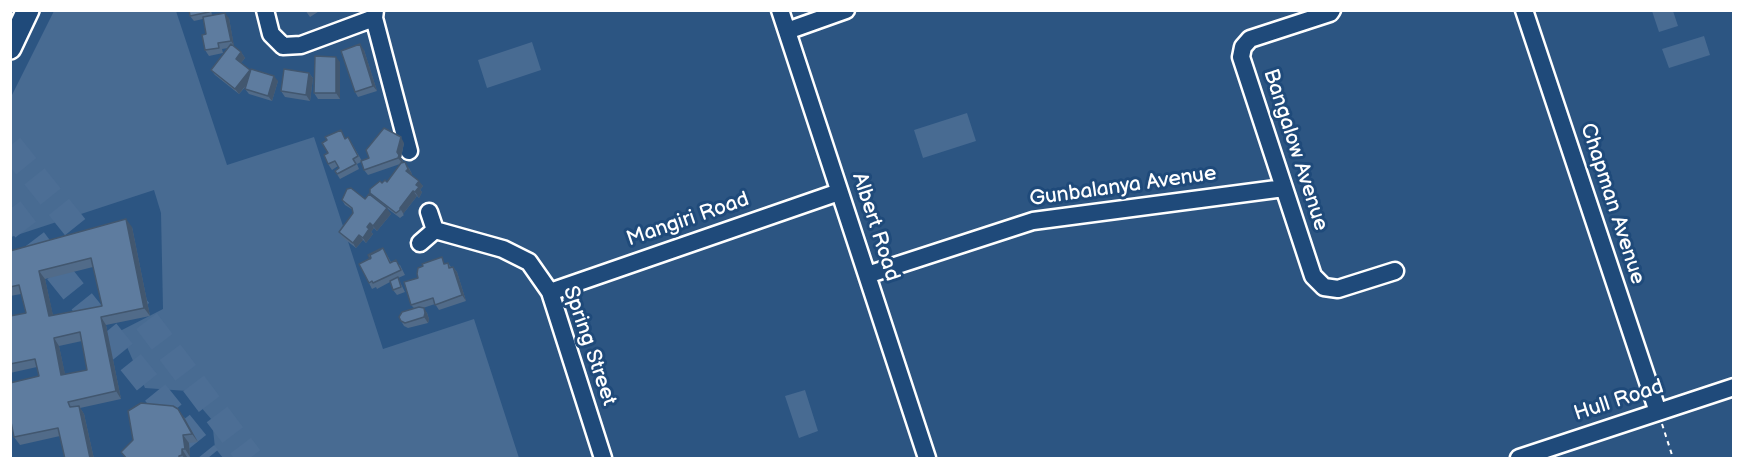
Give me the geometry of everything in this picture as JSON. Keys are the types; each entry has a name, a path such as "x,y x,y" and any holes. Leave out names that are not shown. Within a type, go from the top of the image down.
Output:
{"main road":[{"path":"10,48 28,10"}],"street":[{"path":"265,10 271,34 283,46 301,45 374,14 409,151"},
{"name":"Albert Road","path":"780,10 927,459"},
{"path":"787,31 846,10"},
{"name":"Bangalow Avenue","path":"1332,10 1330,14 1250,39 1243,46 1241,57 1313,276 1324,287 1338,289 1395,271"},
{"name":"Chapman Avenue","path":"1524,10 1658,412"},
{"name":"Gunbalanya Avenue","path":"867,275 1033,221 1284,188"},
{"name":"Mangiri Road","path":"550,292 840,192"},
{"path":"420,243 435,230 429,212"},
{"name":"Spring Street","path":"435,230 503,249 529,262 550,292 603,459"},
{"name":"Hull Road","path":"1519,459 1734,387"}],"path":[{"path":"1658,412 1673,459"}],"shaded area":[{"path":"54,11 176,11 227,165 314,137 383,349 474,319 519,458 223,458 215,448 212,420 187,391 145,388 120,331 163,309 161,213 154,190 11,237 10,99"},
{"path":"1652,11 1673,11 1678,26 1659,32"},
{"path":"1704,36 1710,55 1669,68 1662,49"},
{"path":"532,42 541,70 487,88 478,60"},
{"path":"967,113 976,141 923,158 914,130"},
{"path":"805,390 818,431 799,438 785,396"}],"building":[{"path":"189,10 208,10 209,12 190,16"},
{"path":"225,13 231,41 218,43 219,48 205,50 202,35 206,34 203,17"},
{"path":"231,44 241,52 236,59 250,70 235,89 211,70"},
{"path":"360,44 373,86 355,92 341,51"},
{"path":"315,56 336,57 336,93 314,93"},
{"path":"251,69 274,76 268,96 245,89"},
{"path":"284,69 309,73 306,95 281,91"},
{"path":"384,128 401,137 397,152 398,158 364,170 361,161 369,158 366,150"},
{"path":"341,130 345,139 348,137 358,156 353,159 356,164 337,174 335,171 339,168 335,161 328,164 324,155 328,153 322,143 327,140 325,137"},
{"path":"405,162 408,169 406,171 419,181 416,185 419,187 415,192 413,191 396,213 370,193 370,189 380,181 387,182 401,163"},
{"path":"351,188 365,199 369,194 387,208 373,226 370,223 363,238 359,235 353,243 339,232 353,213 352,208 342,200 347,189"},
{"path":"126,219 144,308 101,317 116,391 68,402 70,407 79,406 90,458 65,459 58,428 14,437 10,417 10,383 39,376 35,359 10,364 10,316 26,313 19,285 10,287 10,251","holes":["91,258 102,306 49,316 39,271","80,332 87,370 61,375 54,338"]},
{"path":"383,248 390,263 396,260 401,270 369,283 359,264"},
{"path":"442,257 444,264 448,263 449,268 453,267 462,295 435,305 433,298 411,305 404,282 418,278 418,268 423,266 422,264"},
{"path":"398,277 401,287 393,290 390,281"},
{"path":"419,307 424,308 424,317 405,323 401,321 399,317 402,312"},
{"path":"141,403 173,406 178,409 192,434 183,435 185,449 182,449 179,459 127,459 121,452 133,440 128,411"}],"tunnel":[{"path":"10,146 100,258"},
{"path":"10,209 208,458"},
{"path":"123,290 250,458"}]}
